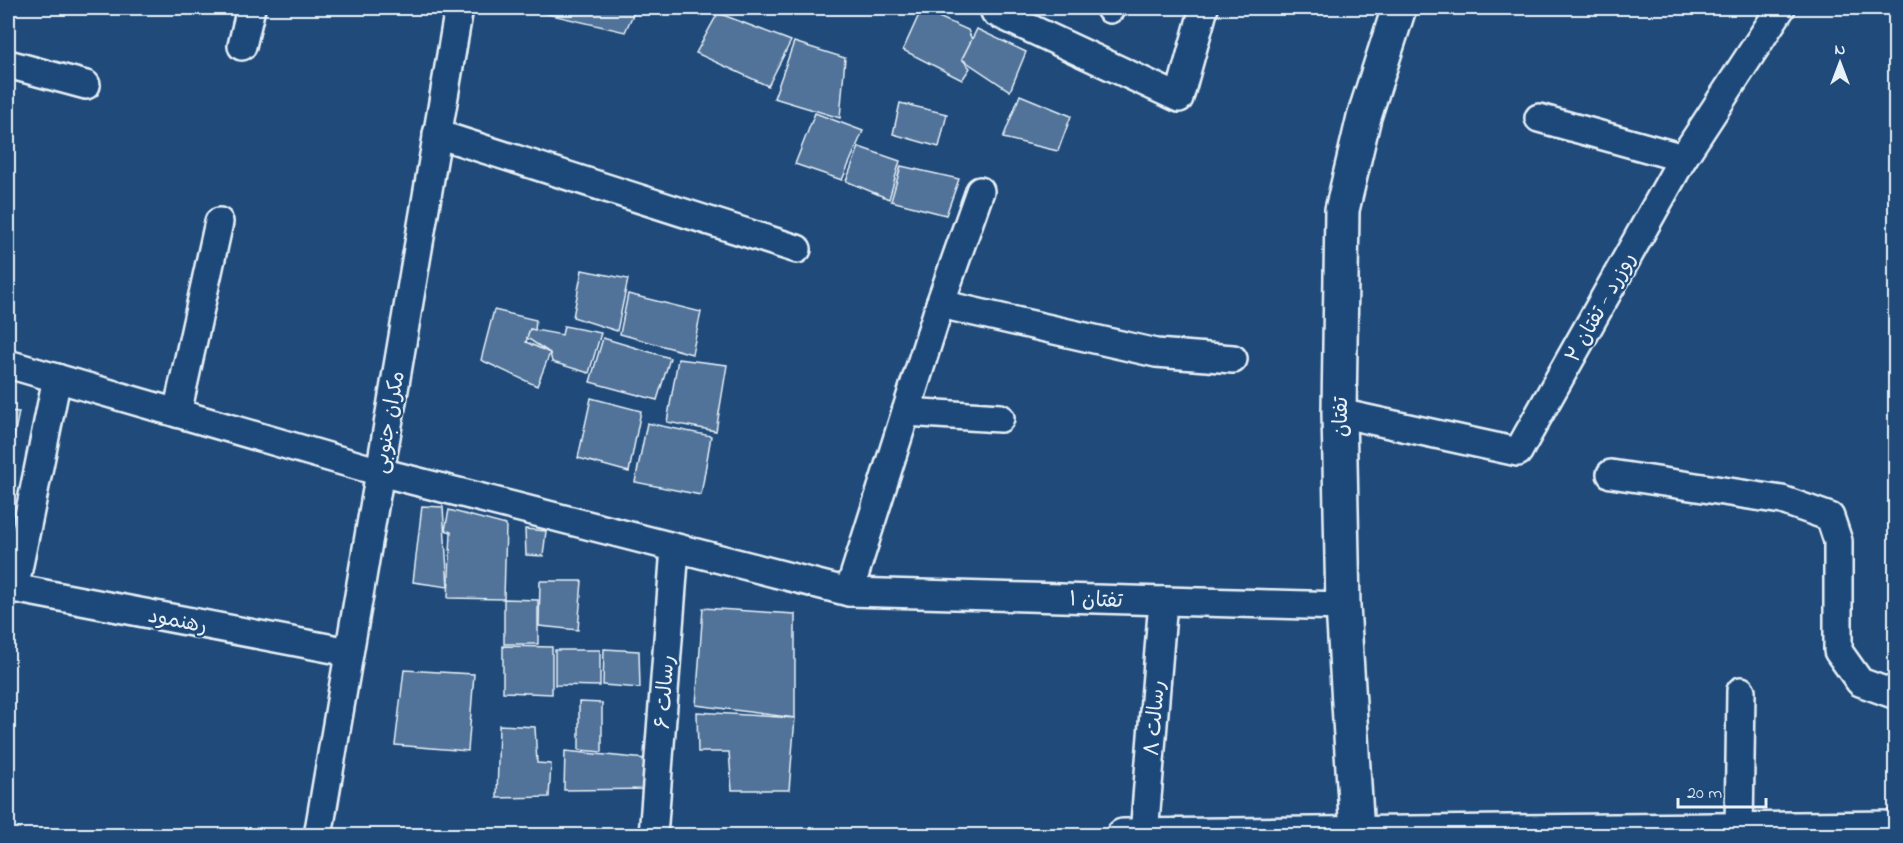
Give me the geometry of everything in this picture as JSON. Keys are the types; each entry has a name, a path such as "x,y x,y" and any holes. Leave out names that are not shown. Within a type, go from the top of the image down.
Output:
{"street":[{"path":"242,46 251,8"},
{"name":"مکران جنوبی","path":"318,836 459,8"},
{"path":"995,12 1179,98 1204,8"},
{"name":"تفتان","path":"1357,833 1343,606 1339,413 1342,210 1364,117 1399,8"},
{"name":"روزرد - تفتان ۲","path":"1339,413 1518,452 1683,158 1781,8"},
{"path":"8,64 86,85"},
{"path":"1539,118 1683,158"},
{"path":"437,134 797,249"},
{"path":"849,592 940,304 980,191"},
{"path":"177,413 219,222"},
{"path":"940,304 1156,353 1233,359"},
{"name":"تفتان ۱","path":"8,364 380,472 849,592 1343,606"},
{"path":"11,588 57,378"},
{"path":"906,412 999,418"},
{"path":"1611,474 1782,500 1830,517 1838,541 1838,651 1860,682 1896,695"},
{"name":"رسالت ۶","path":"653,836 675,548"},
{"name":"رهنمود","path":"11,588 349,652"},
{"name":"رسالت ۸","path":"1144,835 1163,601"},
{"path":"1739,830 1741,691"},
{"path":"1123,836 1896,828"}],"building":[{"path":"530,8 636,8 625,32 530,10"},
{"path":"922,8 933,8 934,15 968,30 972,40 962,59 970,68 962,80 903,50"},
{"path":"718,13 791,41 768,86 696,53"},
{"path":"977,29 1026,52 1010,91 962,59"},
{"path":"794,42 845,58 840,118 774,98"},
{"path":"1020,95 1071,116 1058,151 1003,138"},
{"path":"900,103 947,114 939,147 893,134"},
{"path":"815,113 863,131 842,180 795,164"},
{"path":"859,147 900,161 889,199 846,181"},
{"path":"901,166 959,179 946,215 891,201"},
{"path":"582,270 628,279 617,331 573,317"},
{"path":"628,294 701,312 692,354 620,334"},
{"path":"494,310 536,320 535,330 530,329 526,342 550,353 537,386 481,360"},
{"path":"564,326 601,333 589,373 552,362 550,353 527,338 530,329 562,335"},
{"path":"603,338 670,358 657,400 590,382"},
{"path":"678,359 727,365 716,431 667,422"},
{"path":"591,398 641,411 629,472 578,458"},
{"path":"8,411 19,412 12,446 8,445"},
{"path":"647,423 711,436 701,495 635,482"},
{"path":"422,506 443,507 448,587 413,582"},
{"path":"449,510 506,525 504,599 448,598 451,532 445,530"},
{"path":"525,529 546,531 543,556 526,555"},
{"path":"540,581 582,581 578,630 539,626"},
{"path":"504,599 538,600 538,644 504,644"},
{"path":"703,608 795,614 795,718 696,705"},
{"path":"503,646 552,647 552,694 503,692"},
{"path":"604,649 639,651 640,688 603,685"},
{"path":"555,650 600,650 600,686 555,685"},
{"path":"404,670 474,674 468,751 395,745"},
{"path":"579,702 602,703 602,752 579,750"},
{"path":"697,712 795,718 789,790 732,790 729,752 698,752"},
{"path":"499,725 535,727 537,763 551,764 549,797 497,798"},
{"path":"565,751 656,760 654,789 564,790"}]}
